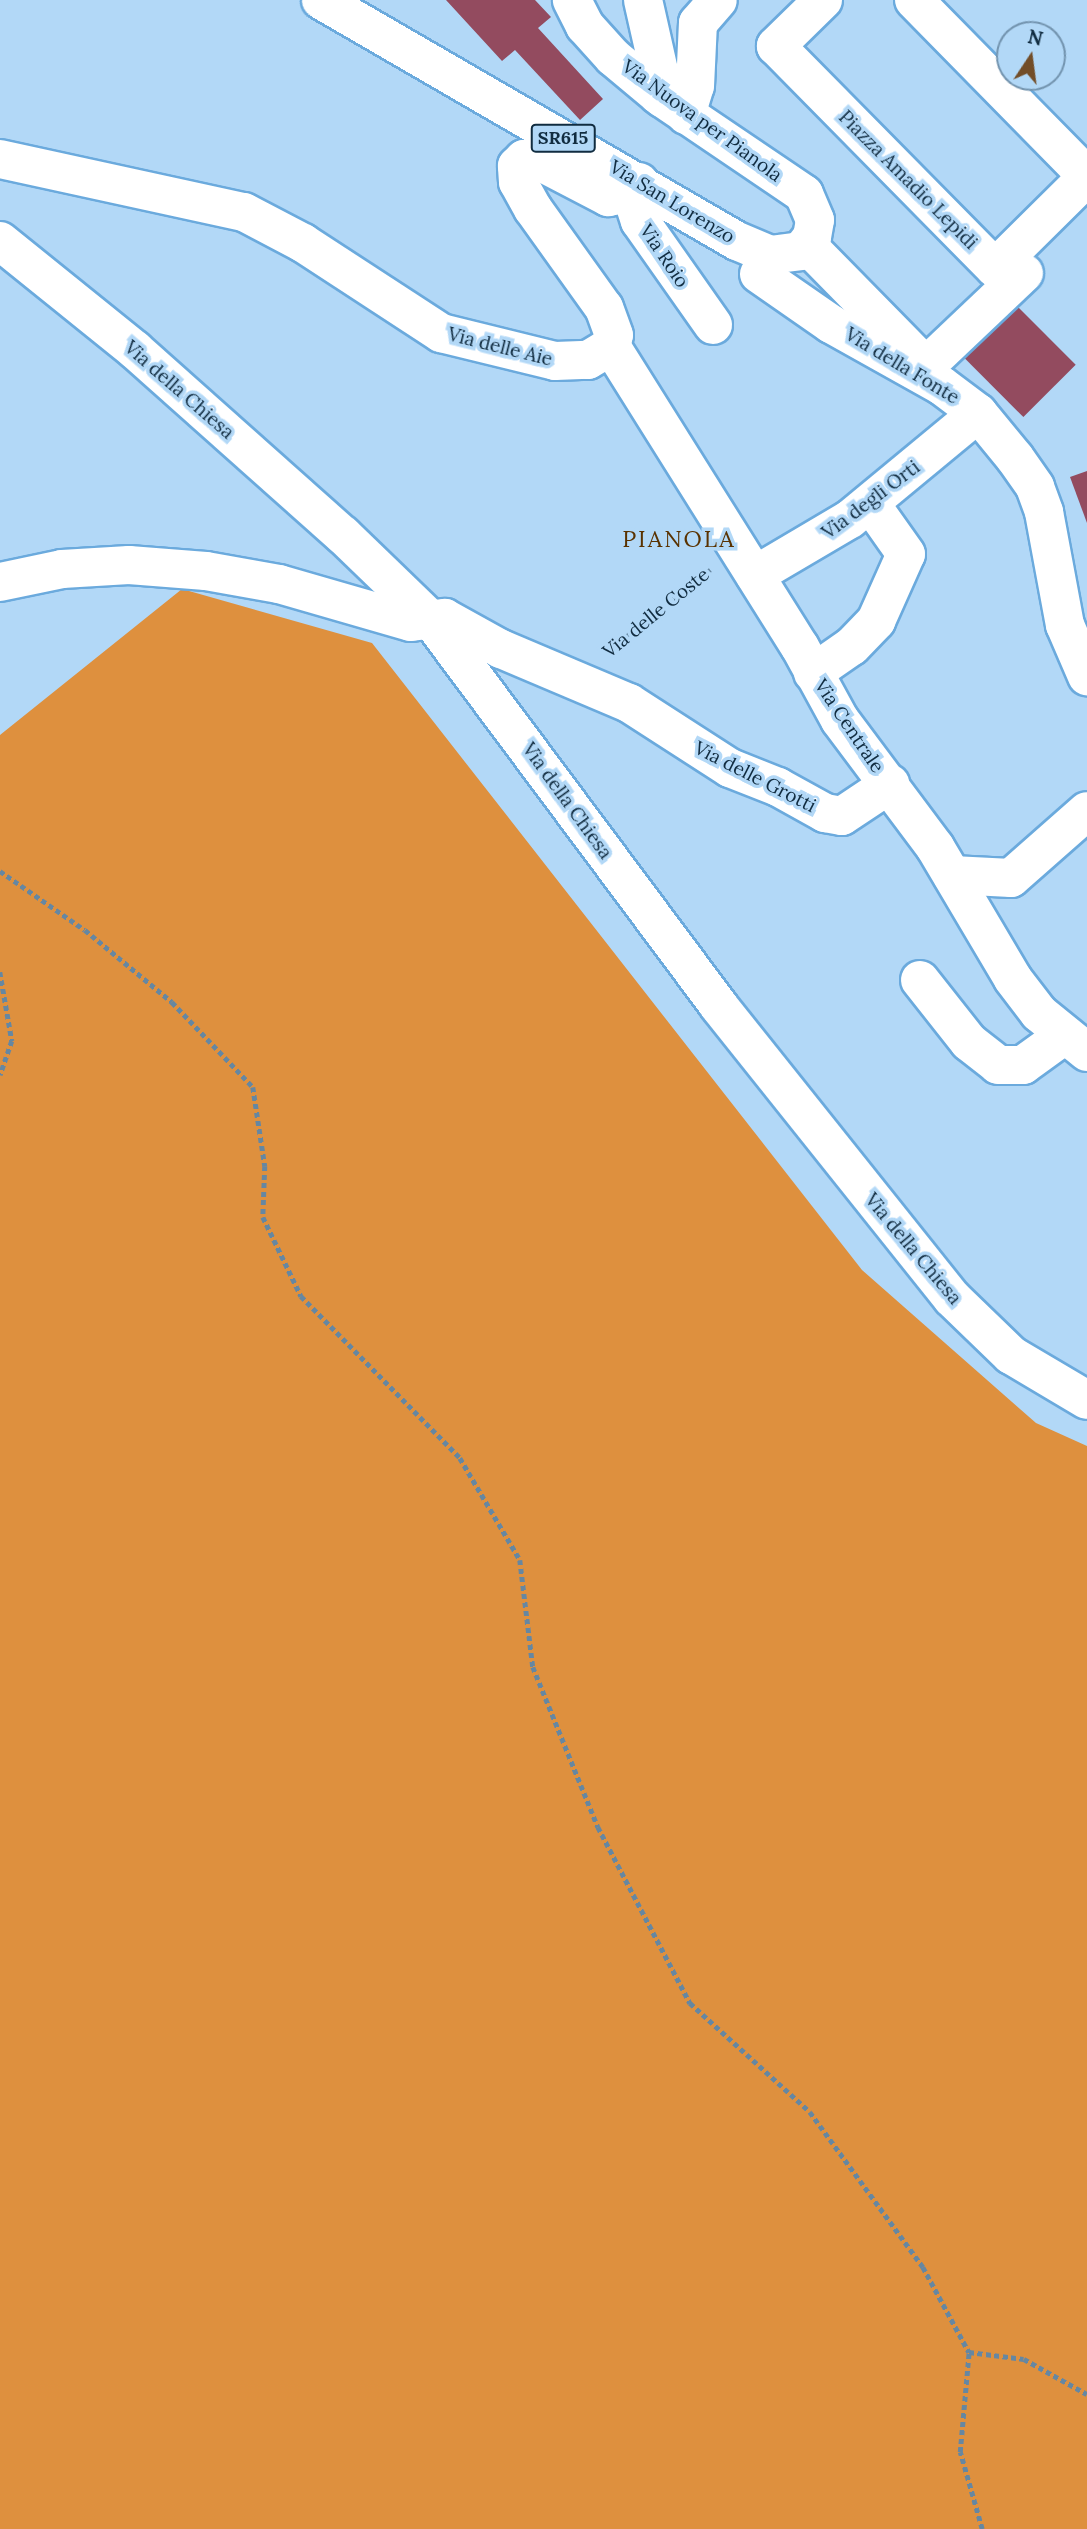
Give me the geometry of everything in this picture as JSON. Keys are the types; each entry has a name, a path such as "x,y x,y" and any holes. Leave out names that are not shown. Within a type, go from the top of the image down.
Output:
{"street":[{"name":"Via San Lorenzo","path":"321,0 636,187 756,251 782,256 807,244"},
{"name":"Via Nuova per Pianola","path":"572,0 597,42 672,105 804,194 816,220 807,244"},
{"path":"643,0 659,71 672,105 695,86 698,23 718,0"},
{"name":"Piazza Amadio Lepidi","path":"818,2 776,46 995,268 1087,177 914,0"},
{"path":"611,346 614,335 604,308 533,209 516,170 520,161 533,158 608,197 636,187"},
{"name":"Via delle Aie","path":"0,159 244,212 303,243 413,319 472,344 575,362 588,360 611,346"},
{"name":"Via Roio","path":"636,187 640,221 713,325"},
{"name":"Via della Chiesa","path":"0,241 135,350 352,543 432,621 718,1005 952,1297 1012,1355 1087,1400"},
{"path":"807,244 934,376 1024,273"},
{"name":"Via della Fonte","path":"759,274 831,324 934,376 978,413 1035,487 1065,625 1087,676"},
{"name":"Via Centrale","path":"611,346 747,562 840,720 890,784 952,875 1013,979 1075,1044"},
{"name":"Via degli Orti","path":"747,562 812,544 870,503 978,413"},
{"path":"813,673 852,646 876,621 906,554 870,503"},
{"path":"0,582 62,569 129,565 206,571 279,584 387,617 451,620 491,645 585,684"},
{"name":"Via delle Grotti","path":"585,684 629,703 730,768 778,787 825,813 842,816 890,784"},
{"path":"952,875 1011,878 1087,811"},
{"path":"920,980 960,1033 998,1065 1023,1065 1075,1044"}],"path":[{"name":"Via delle Coste","path":"585,684 599,658 747,562"},
{"path":"0,871 85,930 172,1002 253,1087 265,1166 262,1217 301,1296 460,1458 520,1560 533,1667 598,1827 690,2003 810,2112 923,2267 969,2352 960,2452 982,2529"},
{"path":"0,972 12,1041 0,1075"},
{"path":"969,2352 1024,2359 1087,2394"}],"shaded area":[{"path":"182,589 372,643 862,1270 1036,1423 1087,1446 1087,2529 0,2529 0,735"}],"building":[{"path":"446,0 535,0 551,17 538,28 603,99 580,120 515,50 502,61"},
{"path":"1017,306 1076,365 1023,417 965,358"},
{"path":"1087,471 1087,523 1070,477"}],"district":[{"name":"PIANOLA","path":"679,539"}]}
